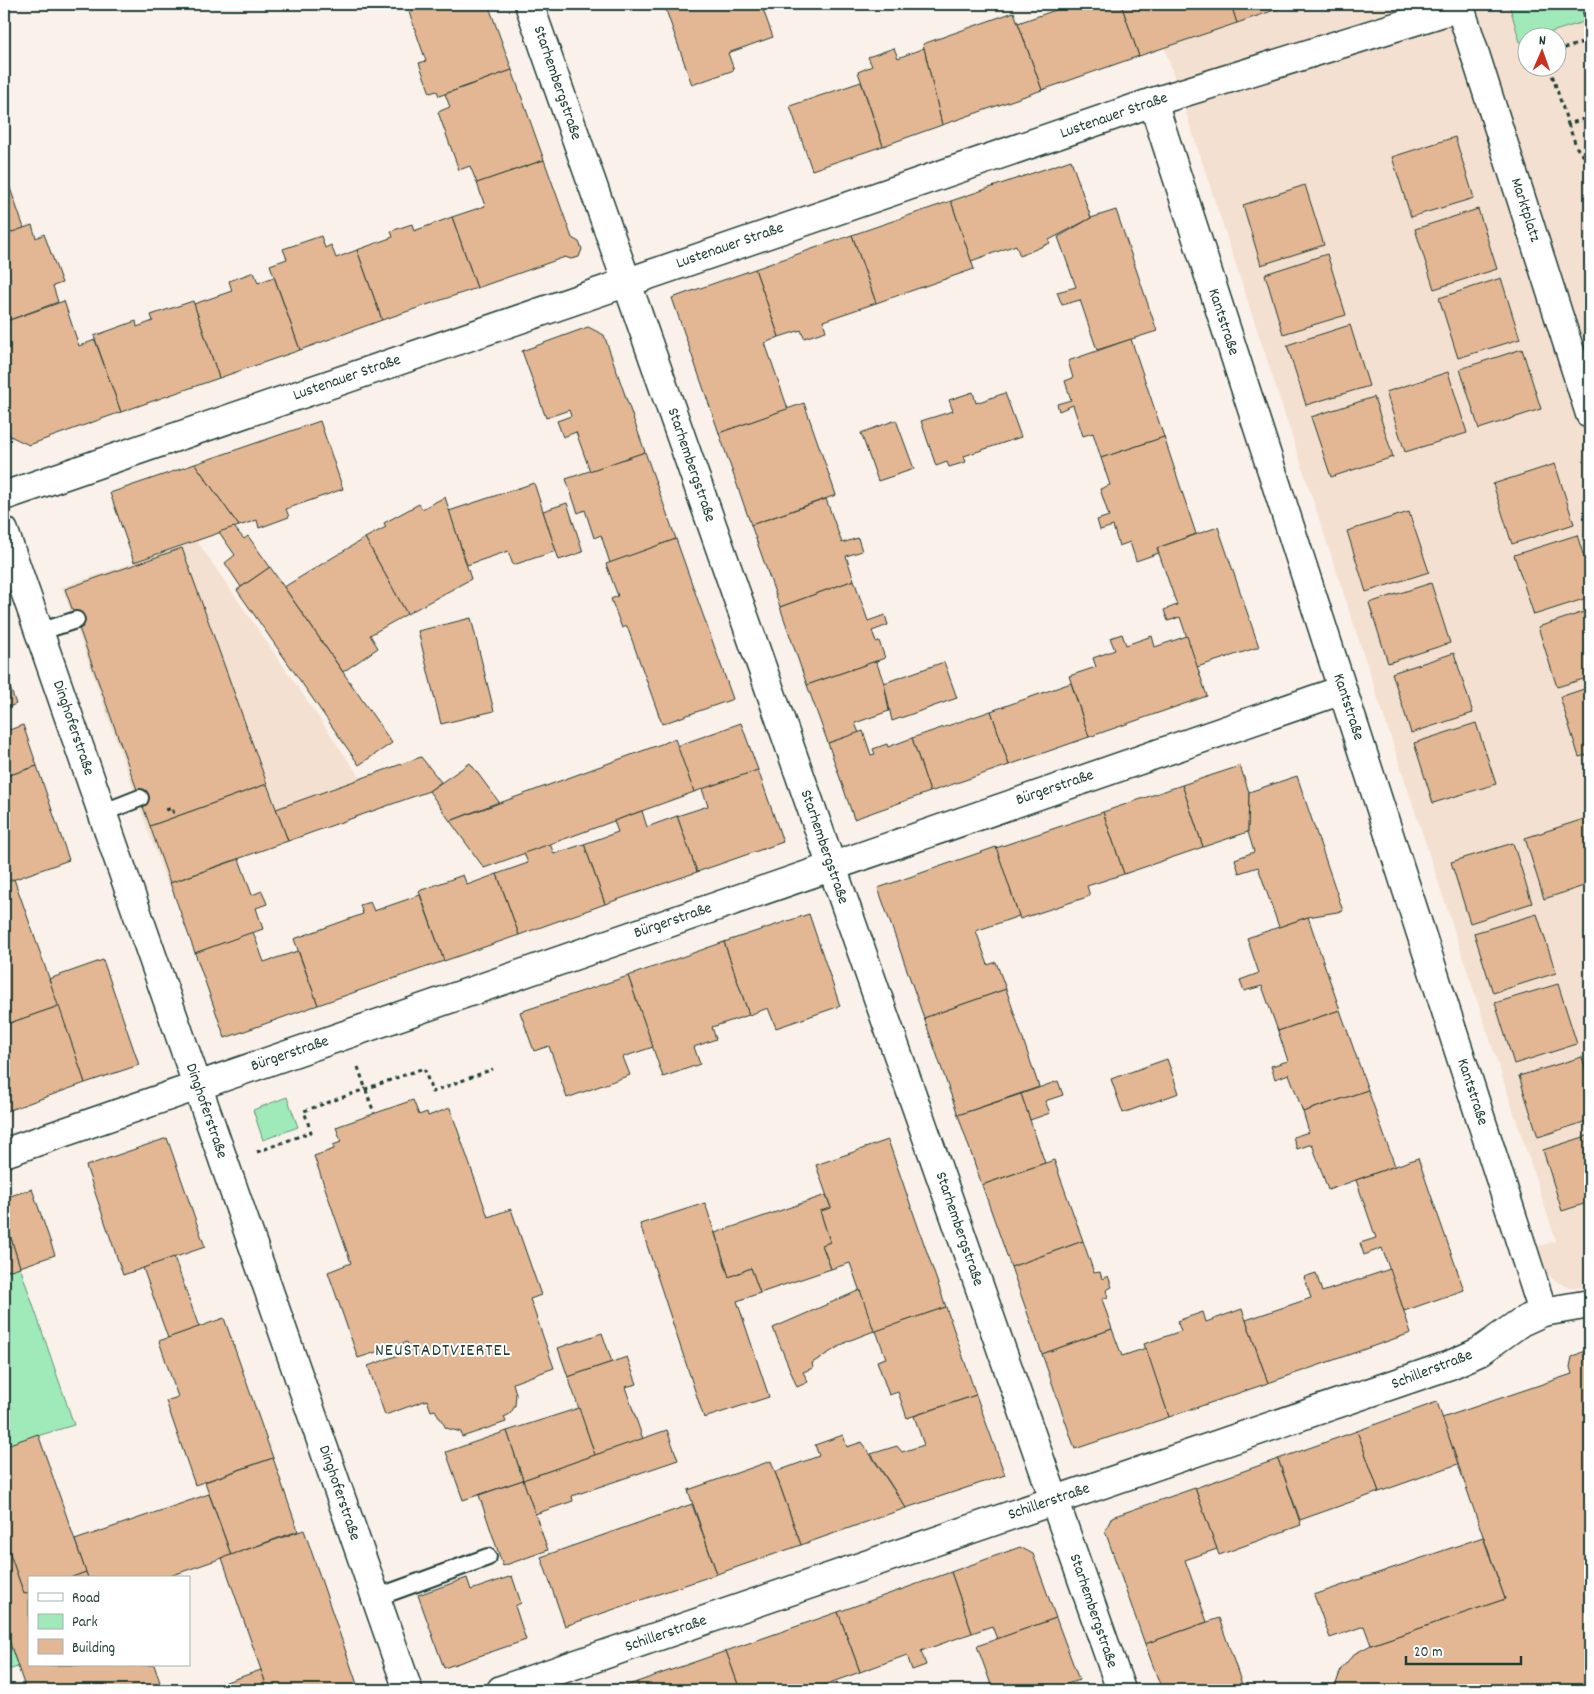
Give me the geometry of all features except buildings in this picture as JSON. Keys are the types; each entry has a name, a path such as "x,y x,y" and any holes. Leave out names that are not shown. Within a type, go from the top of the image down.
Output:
{"street":[{"name":"Starhembergstraße","path":"529,4 1121,1690"},
{"name":"Lustenauer Straße","path":"4,496 1153,102 1460,6"},
{"name":"Marktplatz","path":"1460,6 1590,414"},
{"name":"Kantstraße","path":"1153,102 1543,1312"},
{"name":"Dinghoferstraße","path":"4,531 408,1690"},
{"name":"Bürgerstraße","path":"4,1153 830,865 1342,690"},
{"name":"Schillerstraße","path":"501,1690 1450,1366 1478,1352 1521,1322 1543,1312 1590,1304"}],"lane":[{"path":"39,632 76,620"},
{"path":"102,813 140,798"},
{"path":"375,1598 488,1557"}],"path":[{"path":"1581,4 1590,32"},
{"path":"1566,48 1590,40"},
{"path":"1553,78 1577,148 1590,164"},
{"path":"1568,124 1590,117"},
{"path":"357,1064 374,1113"},
{"path":"257,1152 311,1132 304,1111 424,1068 432,1092 493,1069"}],"shaded area":[{"path":"1292,4 1509,4 1516,28 1516,78 1566,78 1566,28 1564,28 1590,20 1590,1288 1571,1287 1559,1283 1548,1275 1542,1264 1538,1246 1556,1241 1165,47"},
{"path":"197,541 381,808 167,884 62,587"}],"green space":[{"path":"1509,4 1590,4 1590,20 1564,28 1516,28"},
{"path":"287,1097 298,1127 263,1140 253,1110"},
{"path":"20,1267 74,1425 4,1446 4,1272"},
{"path":"4,1626 18,1667 4,1671"}],"district":[{"name":"NEUSTADTVIERTEL","path":"443,1351"}]}
